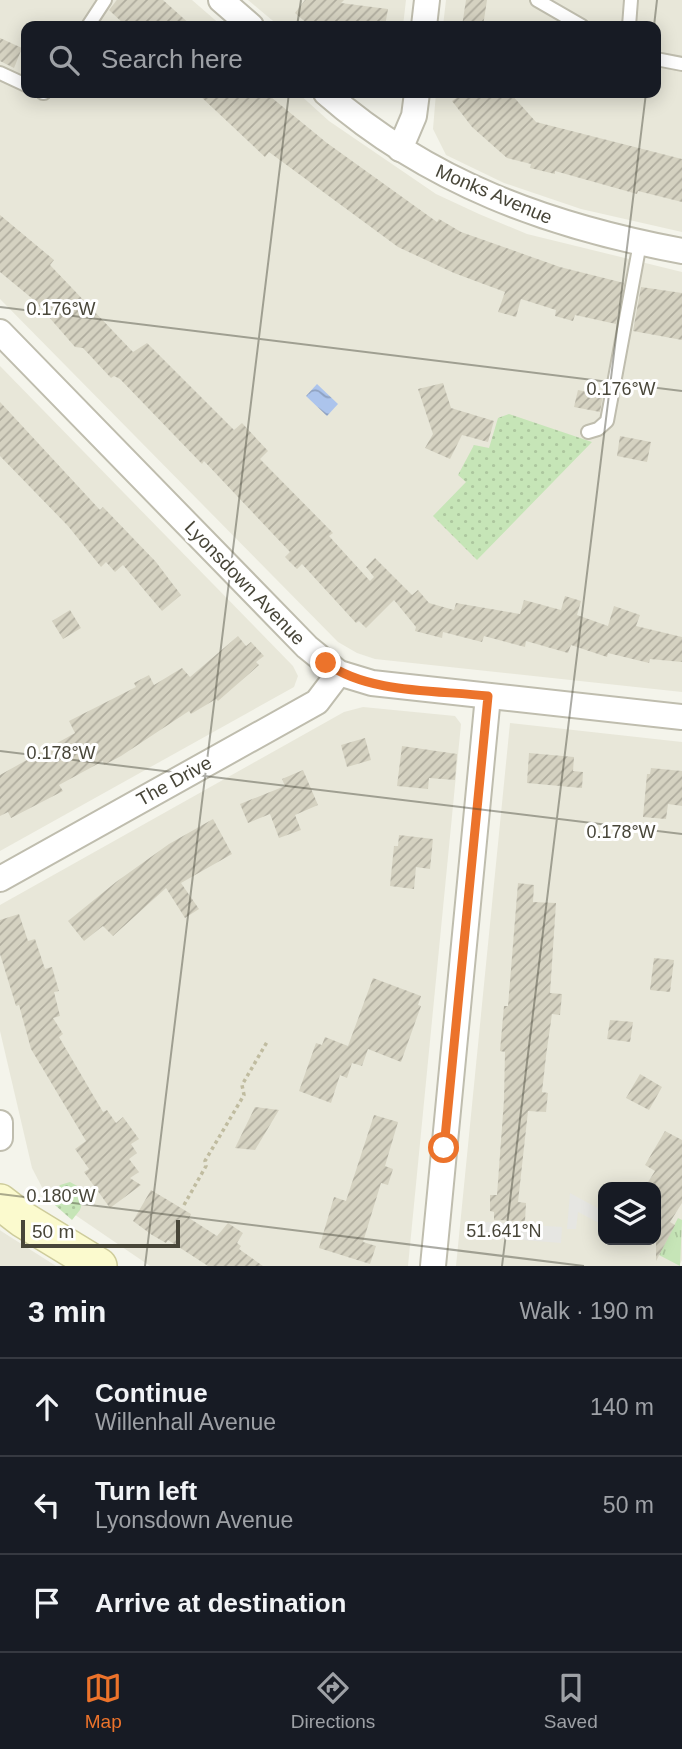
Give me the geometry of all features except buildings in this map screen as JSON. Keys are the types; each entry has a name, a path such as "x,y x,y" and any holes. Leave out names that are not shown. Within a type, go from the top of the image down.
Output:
{"main road":[{"path":"0,1202 22,1219 99,1266"}],"street":[{"path":"221,0 245,21"},
{"path":"425,21 427,0"},
{"name":"Monks Avenue","path":"333,98 400,149 449,179 518,208 640,243 682,251"},
{"path":"400,149 414,116 416,98"},
{"name":"Lyonsdown Avenue","path":"0,332 307,647 339,673 372,683 682,717"},
{"name":"The Drive","path":"0,879 317,702 339,673"},
{"path":"433,1266 488,696"},
{"path":"0,1123 0,1138"}],"lane":[{"path":"91,21 105,0"},
{"path":"537,0 573,21"},
{"path":"629,21 631,0"},
{"path":"661,60 682,64"},
{"path":"0,73 21,83"},
{"path":"589,432 598,429 607,421 640,243"}],"path":[{"path":"184,1205 206,1167 205,1161 244,1095 242,1085 267,1042"}],"shaded area":[{"path":"0,0 192,0 216,21 21,21 21,98 304,98 329,121 436,194 479,214 527,234 682,272 682,692 375,659 357,653 338,642 0,299"},
{"path":"248,0 406,0 404,21 273,21"},
{"path":"446,0 682,0 682,232 581,209 504,183 446,155 433,129 436,98 661,98 661,21 444,21"},
{"path":"0,366 293,666 298,676 294,687 0,851"},
{"path":"363,707 455,716 461,724 408,1266 150,1266 46,1195 32,1168 0,1031 0,905 344,712"},
{"path":"510,723 682,742 682,1260 679,1266 456,1266"},
{"path":"570,1193 598,1208 598,1222 578,1212 576,1229 567,1229"},
{"path":"485,1222 562,1227 561,1243 484,1237"},
{"path":"1,1231 56,1266 0,1266"}],"green space":[{"path":"509,414 592,442 477,560 433,516 466,482 458,475 474,445 489,448 498,418"},
{"path":"70,1182 79,1187 84,1196 80,1210 72,1220 48,1199 60,1185"},
{"path":"678,1218 682,1220 680,1266 659,1255"}],"water":[{"path":"317,384 338,404 327,416 306,396"}],"route":[{"path":"326,663 339,673 372,683 488,696 444,1148"}]}
